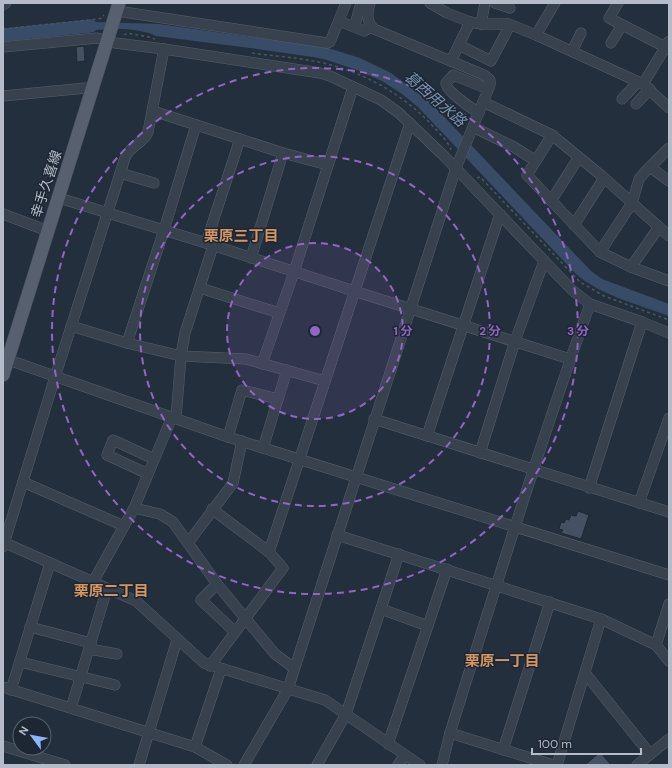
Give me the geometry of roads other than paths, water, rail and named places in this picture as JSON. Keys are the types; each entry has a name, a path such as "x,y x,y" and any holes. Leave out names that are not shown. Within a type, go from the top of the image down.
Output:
{"main road":[{"name":"幸手久喜線","path":"3,375 5,359 59,198 109,38 115,11"}],"street":[{"path":"115,11 327,43 330,42 346,3"},
{"path":"356,21 361,3"},
{"path":"244,765 288,689 456,168 488,90 490,80 488,77 371,27 367,17 370,3"},
{"path":"430,3 447,13 470,22 510,25 536,35 644,85 669,108"},
{"path":"481,24 485,3"},
{"path":"495,3 510,8"},
{"path":"536,35 555,3"},
{"path":"618,3 609,18 668,45 644,85 636,104"},
{"path":"339,21 364,31 371,27"},
{"path":"451,61 470,22"},
{"path":"458,45 491,61 510,25"},
{"path":"611,43 622,25"},
{"path":"572,51 581,33"},
{"path":"3,47 92,38 109,38 115,43 320,73 353,87 388,104 410,123 456,168 572,290 590,304 669,333"},
{"path":"164,49 147,135 126,154 4,544 136,601 204,663 210,666 325,700 420,765"},
{"path":"479,113 447,88 446,83 453,75 488,90"},
{"path":"622,99 644,85"},
{"path":"262,364 294,272 353,87"},
{"path":"3,96 86,88 93,90"},
{"path":"483,102 552,135 604,178 669,236"},
{"path":"153,110 283,153 328,165"},
{"path":"269,552 410,123"},
{"path":"127,343 164,230 196,124"},
{"path":"471,131 514,147 536,161"},
{"path":"552,135 526,175 600,252 631,267 669,281"},
{"path":"93,582 134,508 154,459 174,418 185,333 200,288 209,244 240,138"},
{"path":"600,252 632,203 639,179 669,148"},
{"path":"251,258 283,153"},
{"path":"551,201 579,157"},
{"path":"650,167 669,181"},
{"path":"120,173 154,183"},
{"path":"574,225 604,178"},
{"path":"59,198 570,358"},
{"path":"3,214 48,231"},
{"path":"427,436 498,220 501,215"},
{"path":"631,267 659,227"},
{"path":"480,453 515,341 544,261"},
{"path":"200,288 279,313"},
{"path":"442,765 450,733 515,526 570,358 590,304"},
{"path":"589,488 642,322"},
{"path":"71,326 127,343 181,356 246,359 325,381"},
{"path":"5,359 228,437 669,575"},
{"path":"263,448 287,370"},
{"path":"228,437 242,390 278,399"},
{"path":"639,503 669,418"},
{"path":"374,419 669,512"},
{"path":"148,474 107,455 114,440 154,459"},
{"path":"188,543 233,483 242,441"},
{"path":"23,482 124,526"},
{"path":"134,508 160,514 173,522 217,584 245,618 275,654 294,668"},
{"path":"210,666 283,568 269,552 212,509"},
{"path":"337,535 601,619 656,645 669,661"},
{"path":"317,765 346,714 399,554"},
{"path":"50,563 20,662 7,689 195,747 226,765"},
{"path":"388,744 447,569"},
{"path":"217,584 201,600 235,632"},
{"path":"71,708 107,589"},
{"path":"502,750 550,602"},
{"path":"656,645 669,604"},
{"path":"381,609 428,626"},
{"path":"557,765 601,619"},
{"path":"30,627 117,654"},
{"path":"139,765 178,640"},
{"path":"20,662 115,685"},
{"path":"195,747 221,669"},
{"path":"585,673 650,754"},
{"path":"450,733 553,765"},
{"path":"637,765 669,739"},
{"path":"3,746 35,761 65,765"},
{"path":"398,765 404,755"}],"water":[{"path":"94,22 159,24 328,48 360,58 391,73 430,102 591,271 602,279 669,304 669,316 608,294 586,282 576,274 418,107 382,81 357,70 313,57 156,36 137,30 106,29 75,32 74,24"}],"waterway":[{"name":"葛西用水路","path":"3,35 91,26"}],"district":[{"name":"栗原三丁目","path":"241,236"},
{"name":"栗原二丁目","path":"111,591"},
{"name":"栗原一丁目","path":"502,661"}]}
